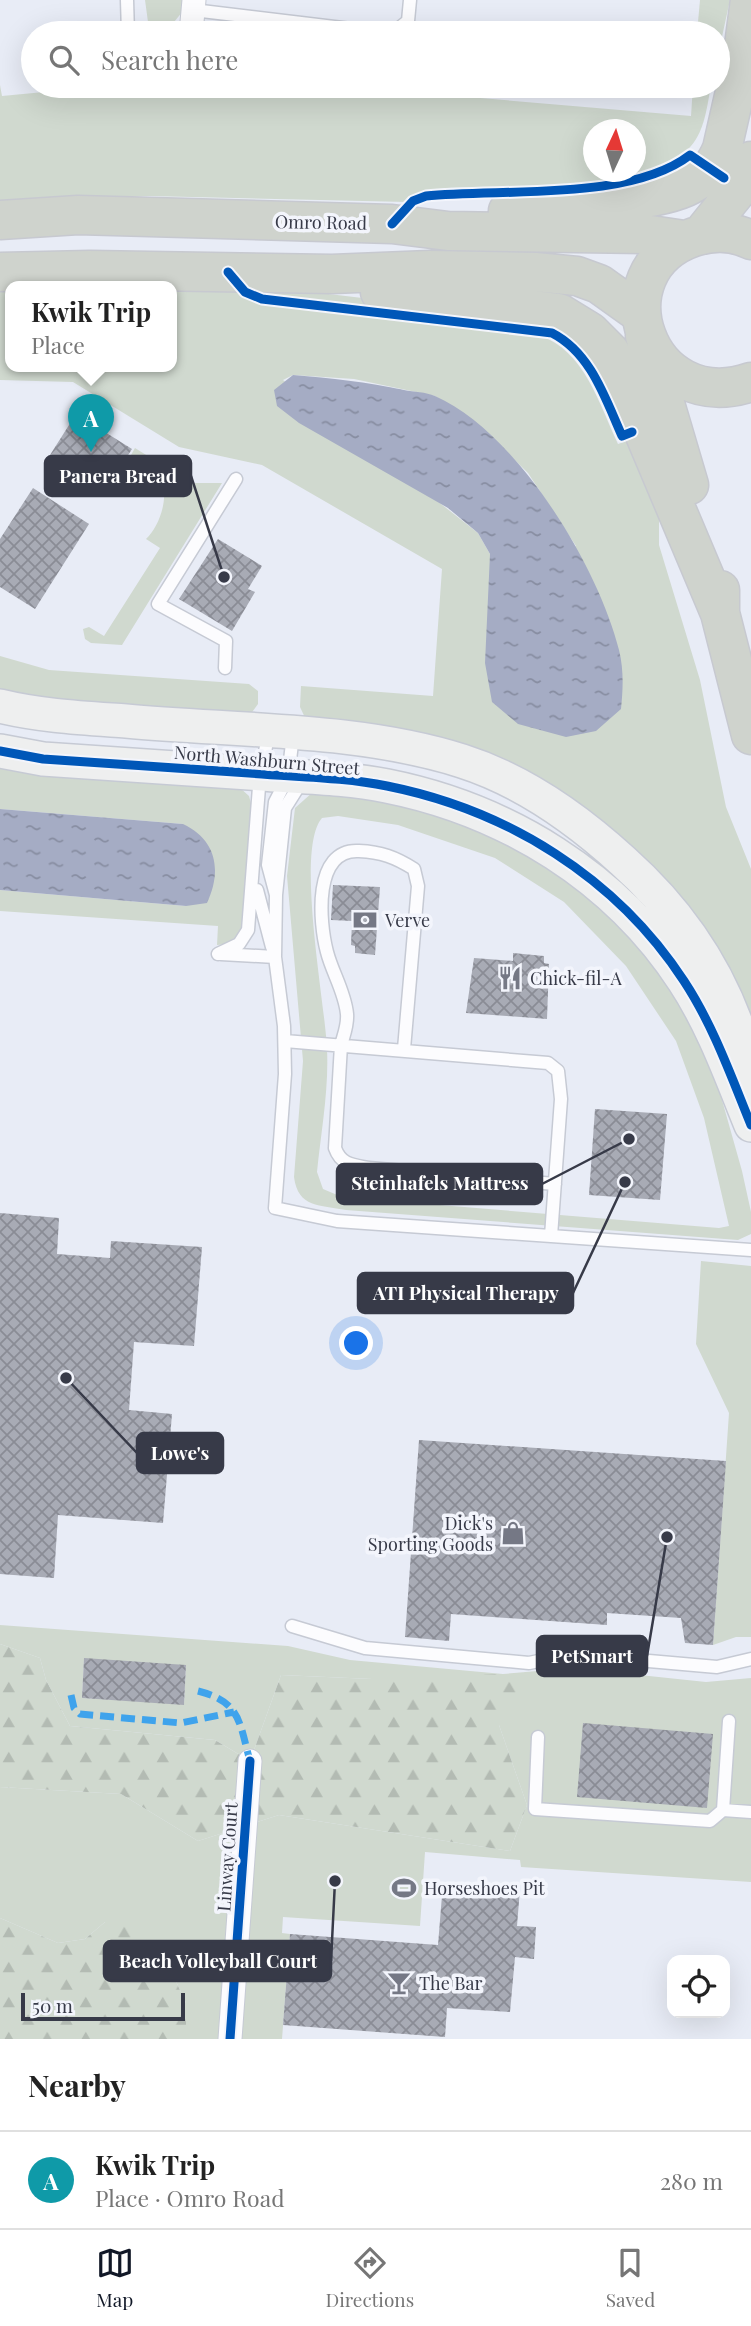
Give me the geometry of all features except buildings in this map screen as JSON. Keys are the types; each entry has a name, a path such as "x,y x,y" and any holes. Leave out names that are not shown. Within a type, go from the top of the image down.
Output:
{"highway":[{"path":"392,224 451,212 580,205 668,194 705,176 716,163 722,149 743,61 750,0"},
{"path":"720,613 720,587 643,325 643,292 652,271 666,253 693,237 739,188 751,161"},
{"name":"Omro Road","path":"0,220 78,215 392,224 448,232 693,237 722,232 751,240"},
{"path":"0,272 90,270 332,274 430,270 577,276 599,284 643,325 655,356 671,372 690,383 712,388 735,387 751,382"},
{"path":"332,274 370,290 559,313 590,332 610,352 720,613 751,735"}],"street":[{"name":"North Washburn Street","path":"0,706 64,716 281,734 423,750 494,774 559,809 642,877 678,917 703,952 731,1007 751,1075"},
{"name":"North Washburn Street","path":"0,751 43,759 384,785 460,805 504,822 573,866 637,921 685,982 712,1033 751,1125"},
{"name":"Linway Court","path":"230,2039 250,1761"}],"lane":[{"path":"127,0 128,21"},
{"path":"408,21 410,0"},
{"path":"193,15 258,21"},
{"path":"225,668 226,641 158,604 236,479"},
{"path":"275,957 218,954 239,944 248,930 254,874 284,776 281,734"},
{"path":"281,734 284,776 275,802 268,865 276,895 275,957 285,1041 275,1208 337,1221 751,1250"},
{"path":"404,1049 418,886 414,869 382,852 350,850 331,861 325,872 323,929 327,952 347,1012 341,1045 335,1148 346,1163 369,1168 555,1184"},
{"path":"254,874 261,916 275,957"},
{"path":"285,1041 548,1063 558,1071 561,1099 551,1236"},
{"path":"292,1626 365,1648 529,1663 564,1656 592,1656 717,1667 751,1659"},
{"path":"723,1810 729,1721"},
{"path":"538,1737 535,1809 710,1821 723,1810 751,1812"}],"green space":[{"path":"145,0 184,0 183,11 175,21 148,21"},
{"path":"700,0 730,0 725,21 698,21"},
{"path":"0,85 2,96 21,94 21,98 480,98 691,116 692,98 709,98 696,140 675,159 653,168 646,170 646,119 583,119 583,182 589,182 495,189 447,188 407,202 149,196 0,201"},
{"path":"177,289 295,290 540,319 539,335 568,353 579,366 597,396 618,444 633,439 659,497 659,545 700,680 726,807 751,869 751,1026 567,800 308,724 300,707 301,686 433,696 442,569 262,465 179,447 73,382 0,380 0,291 5,291 5,372 177,372","holes":["293,375 354,379 435,396 482,428 528,473 576,546 491,588 490,554 478,533 283,380"]},
{"path":"135,448 191,483 222,483 122,645 91,643 85,639 83,629 89,627 104,636 160,548 146,539 156,526 162,509 162,483 153,470 131,455"},
{"path":"0,656 49,670 249,684 258,691 258,704 247,719 0,694"},
{"path":"0,765 239,787 249,796 252,807 241,932 228,944 217,945 218,926 0,911 0,890 186,906 183,824 0,809"},
{"path":"313,792 371,799 444,815 542,862 600,904 669,983 713,1068 742,1171 751,1212 751,1234 738,1240 346,1210 319,1206 305,1200 296,1187 294,1177 303,1061 287,876 295,808","holes":["338,816 398,825 495,858 564,902 626,966 676,1041 704,1118 729,1226 719,1228 342,1197 323,1189 317,1172 326,1095 327,1049 311,892 314,835 322,818"]},
{"path":"701,1261 751,1266 751,1637 736,1637 713,1645 729,1413 696,1344"},
{"path":"0,1625 288,1646 350,1660 503,1674 573,1668 706,1682 751,1678 751,1882 521,1867 520,1860 425,1852 420,1926 283,1917 282,1933 290,1934 282,2039 186,2039 186,2003 159,1945 105,1922 85,1939 58,1943 0,1918 0,1787 121,1794 198,1841 279,1815 510,1851 527,1805 499,1725 372,1679 281,1675 250,1761 215,1740 70,1726 46,1680 40,1658 0,1644","holes":["84,1659 186,1666 184,1704 82,1698"]},
{"path":"0,1644 40,1658 46,1680 70,1726 215,1740 250,1761 281,1675 372,1679 503,1674 523,1692 499,1725 527,1805 510,1851 279,1815 198,1841 121,1794 0,1787"},
{"path":"0,1918 58,1943 85,1939 105,1922 131,1918 159,1945 186,2003 186,2039 0,2039"}],"water":[{"path":"293,375 363,383 435,396 466,414 495,439 524,470 550,505 593,580 619,650 623,680 621,709 596,731 566,737 518,724 492,702 485,663 490,554 478,533 448,508 299,423 277,406 274,390"},
{"path":"0,809 183,824 203,839 213,858 214,879 207,903 186,906 0,890"}],"marked path":[{"path":"198,1691 223,1701 236,1716 250,1761"},
{"path":"71,1695 74,1708 80,1714 181,1723 234,1712"}],"cycle path":[{"path":"392,224 413,201 426,196 599,187 664,170 690,155 724,178"},
{"path":"228,272 245,292 262,299 552,333 566,342 587,364 603,392 622,436 632,432"},
{"path":"0,751 43,759 370,783 431,797 516,831 555,853 592,880 626,910 657,944 704,1015 751,1125"},
{"path":"230,2039 250,1761"}],"place":[{"name":"Kwik Trip","path":"91,452"},
{"name":"Panera Bread","path":"224,577"},
{"name":"Verve","path":"365,920"},
{"name":"Chick-fil-A","path":"510,978"},
{"name":"Steinhafels Mattress","path":"629,1139"},
{"name":"ATI Physical Therapy","path":"625,1182"},
{"name":"Lowe's","path":"66,1378"},
{"name":"Dick's Sporting Goods","path":"513,1533"},
{"name":"PetSmart","path":"667,1537"},
{"name":"Beach Volleyball Court","path":"335,1881"},
{"name":"Horseshoes Pit","path":"404,1888"},
{"name":"The Bar","path":"399,1983"}]}
